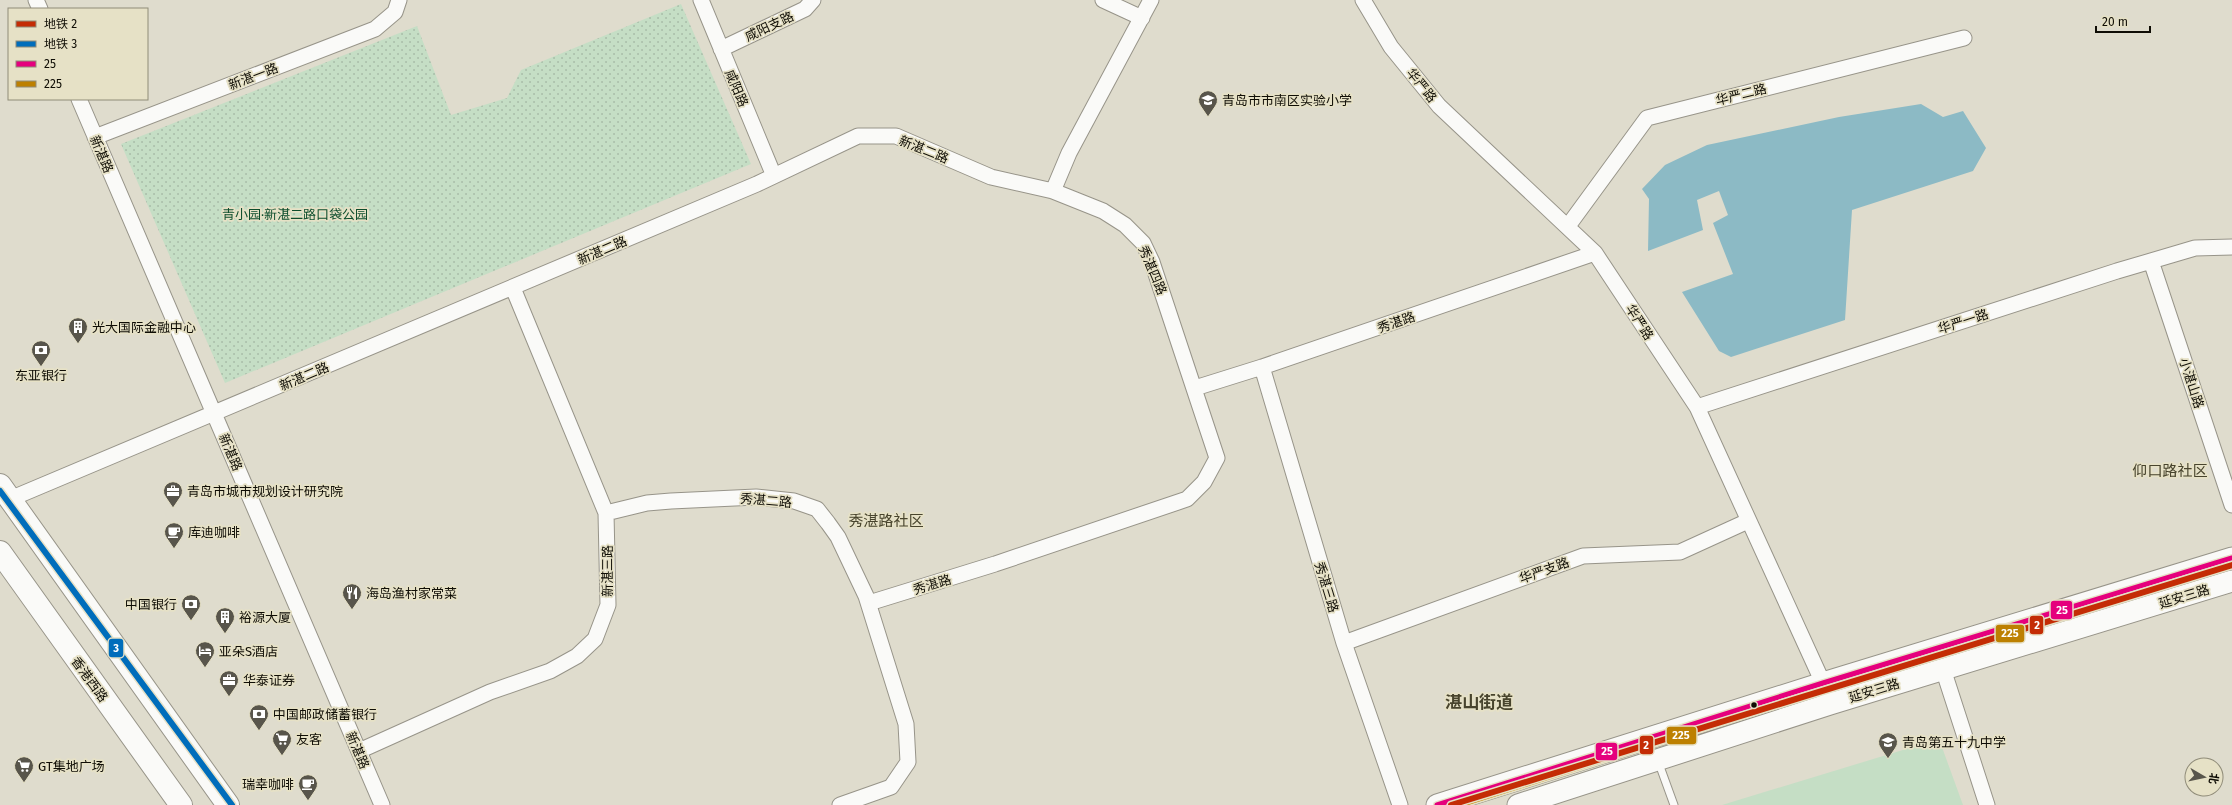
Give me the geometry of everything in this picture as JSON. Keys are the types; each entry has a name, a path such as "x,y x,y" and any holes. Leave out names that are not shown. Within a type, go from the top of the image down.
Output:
{"main road":[{"path":"5,492 228,805"},
{"name":"香港西路","path":"0,552 180,805"},
{"name":"延安三路","path":"1437,805 2232,558"},
{"name":"延安三路","path":"1518,805 1830,704 2232,581"}],"street":[{"name":"新湛一路","path":"95,137 375,29 395,12 399,0"},
{"name":"咸阳路","path":"701,0 774,176"},
{"name":"咸阳支路","path":"721,49 806,9 813,0"},
{"path":"1103,0 1142,18"},
{"path":"1054,191 1069,152 1151,0"},
{"name":"华严路","path":"1363,0 1391,47 1439,106 1596,254 1697,407 1823,684 1830,704"},
{"name":"华严二路","path":"1568,226 1647,118 1964,38"},
{"name":"新湛路","path":"79,100 382,805"},
{"name":"新湛二路","path":"5,492 214,414 774,176 858,136 896,136 991,177"},
{"name":"秀湛四路","path":"991,177 1054,191 1103,211 1125,225 1143,243 1152,262 1195,388"},
{"name":"华严一路","path":"1697,407 2151,261 2196,248 2232,247"},
{"name":"秀湛路","path":"869,603 995,564 1187,499 1204,482 1217,458 1195,388 1262,367 1596,254"},
{"name":"小湛山路","path":"2151,261 2232,505"},
{"name":"新湛三路","path":"359,750 504,687 550,672 577,656 595,639 608,604 606,513 513,288"},
{"name":"秀湛三路","path":"1262,367 1344,643 1400,805"},
{"name":"秀湛二路","path":"606,513 647,503 711,498 756,497 794,502 817,509 838,537 869,603 906,724 908,762 891,787 840,805"},
{"name":"华严支路","path":"1344,643 1583,556 1680,552 1748,521"},
{"path":"1943,669 1987,805"}],"lane":[{"path":"1658,759 1674,805"}],"green space":[{"name":"青小园·新湛二路口袋公园","path":"681,4 751,164 225,383 121,144 417,26 451,115 507,98 521,70"},
{"name":"青岛第五十九中学","path":"1939,739 1963,805 1722,805"}],"water":[{"path":"1921,104 1943,117 1963,111 1986,148 1973,171 1852,210 1845,320 1731,357 1719,351 1682,292 1733,274 1713,223 1728,215 1719,191 1697,200 1703,230 1648,251 1649,199 1642,189 1665,165 1707,145 1839,117"}],"metro line":[{"name":"3","path":"0,491 232,805"},
{"name":"2","path":"1451,805 2232,565"}],"transit line":[{"name":"25","path":"1437,805 1823,683 2232,558"},
{"name":"225","path":"1460,805 1825,690 2232,565"}],"place":[{"name":"青岛市市南区实验小学","path":"1208,117"},
{"name":"光大国际金融中心","path":"78,344"},
{"name":"东亚银行","path":"41,367"},
{"name":"青岛市城市规划设计研究院","path":"173,508"},
{"name":"库迪咖啡","path":"174,549"},
{"name":"海岛渔村家常菜","path":"352,610"},
{"name":"中国银行","path":"191,621"},
{"name":"裕源大厦","path":"225,634"},
{"name":"亚朵S酒店","path":"205,668"},
{"name":"华泰证券","path":"229,697"},
{"name":"中国邮政储蓄银行","path":"259,731"},
{"name":"友客","path":"282,756"},
{"name":"青岛第五十九中学","path":"1888,759"},
{"name":"GT集地广场","path":"24,783"},
{"name":"瑞幸咖啡","path":"308,801"}],"district":[{"name":"仰口路社区","path":"2170,471"},
{"name":"秀湛路社区","path":"886,521"},
{"name":"湛山街道","path":"1479,702"}]}
